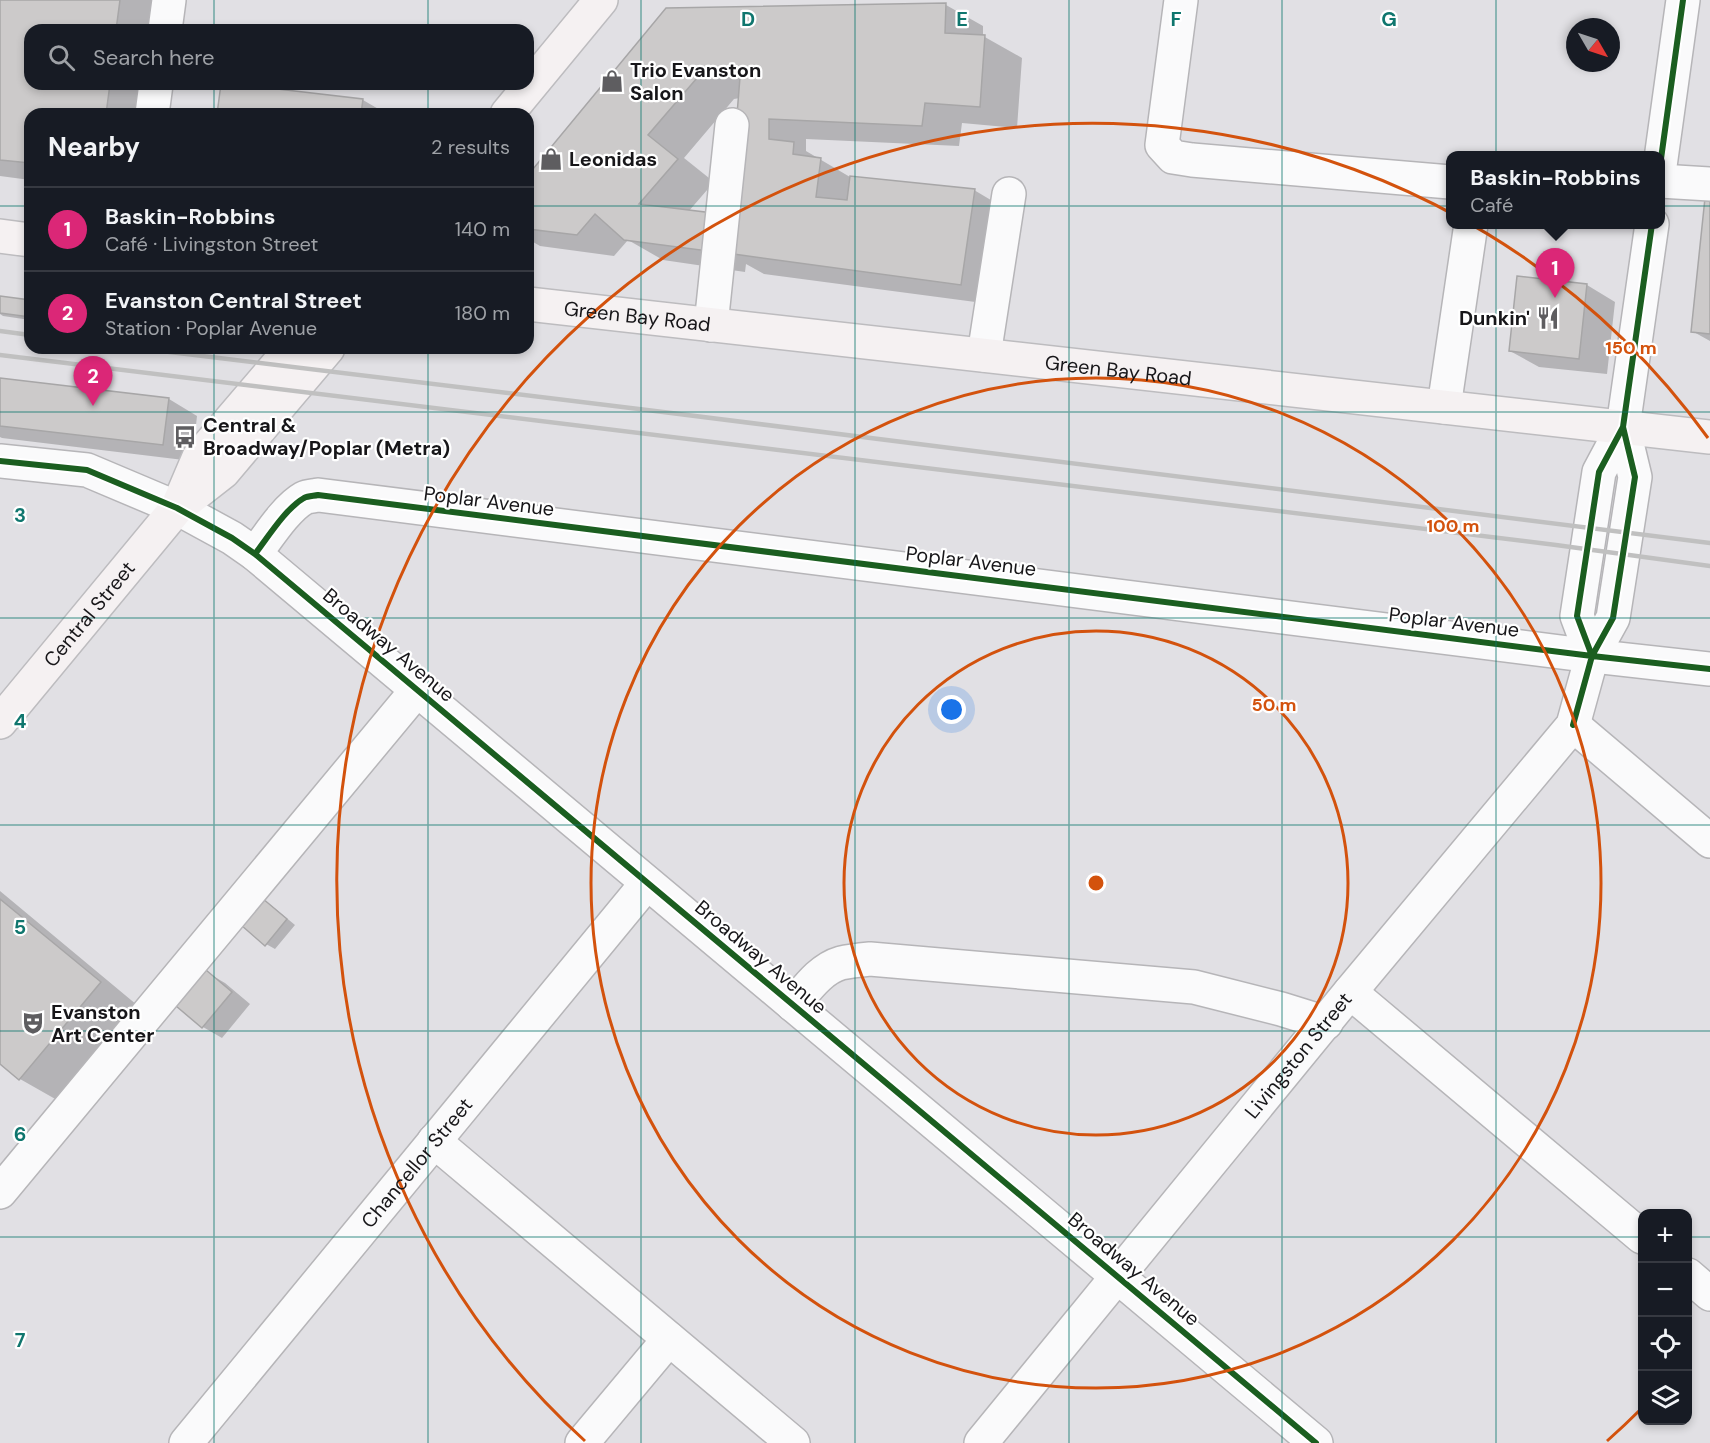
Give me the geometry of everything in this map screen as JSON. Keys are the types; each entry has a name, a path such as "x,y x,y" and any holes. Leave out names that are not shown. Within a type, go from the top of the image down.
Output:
{"main road":[{"path":"534,81 601,0"},
{"path":"512,108 527,90"},
{"path":"0,236 24,239"},
{"name":"Green Bay Road","path":"534,305 1710,437"},
{"name":"Central Street","path":"177,508 199,457 287,354"},
{"name":"Central Street","path":"0,722 177,508 223,472 323,354"}],"street":[{"path":"166,24 169,0"},
{"path":"1180,0 1162,145 1173,157 1446,182"},
{"path":"1662,151 1683,0"},
{"path":"153,108 155,90"},
{"path":"711,325 732,125"},
{"path":"1665,182 1710,184"},
{"path":"984,356 1009,194"},
{"path":"1444,407 1470,229"},
{"name":"Livingston Street","path":"981,1443 1350,992 1573,725 1592,656 1613,618 1635,477 1623,427 1651,229"},
{"path":"0,461 87,471 177,508"},
{"name":"Poplar Avenue","path":"255,554 293,507 306,497 318,495 1710,669"},
{"name":"Broadway Avenue","path":"177,508 232,538 255,554 1316,1443"},
{"path":"0,1192 417,690"},
{"path":"1573,725 1710,841"},
{"name":"Chancellor Street","path":"186,1443 647,883"},
{"path":"793,1005 827,970 840,964 870,958 1194,987 1326,1023"},
{"path":"1350,992 1638,1234"},
{"path":"434,1142 793,1443"},
{"path":"1692,1278 1710,1294"},
{"path":"582,1443 669,1339"}],"building":[{"path":"0,0 120,0 117,24 24,24 24,90 109,90 107,108 24,108 24,162 0,160"},
{"path":"946,3 945,33 985,35 980,107 925,103 922,126 769,119 769,139 794,142 793,154 821,158 816,197 847,200 850,176 975,189 961,285 726,253 740,77 697,78 648,135 678,159 639,204 713,213 708,251 624,240 595,214 577,235 534,230 534,168 666,8"},
{"path":"220,90 286,90 363,99 362,108 218,108"},
{"path":"1705,198 1710,199 1710,334 1691,332"},
{"name":"Dunkin'","path":"1517,276 1587,284 1579,359 1509,351"},
{"path":"0,296 24,299 24,316 0,313"},
{"path":"0,378 169,398 163,445 0,426"},
{"path":"262,898 287,919 265,946 241,925"},
{"name":"Evanston Art Center","path":"0,899 101,982 19,1080 0,1064"},
{"path":"206,970 232,992 202,1028 176,1006"}],"railway":[{"path":"0,331 24,334"},
{"path":"186,354 1710,543"},
{"path":"0,355 1556,545 1710,566"}],"cycle path":[{"path":"1662,151 1683,0"},
{"path":"1592,656 1577,616 1599,472 1623,427 1651,229"},
{"path":"1573,725 1592,656 1613,618 1635,477 1623,427"},
{"path":"0,461 87,470 177,508 232,538 255,554 1316,1443"},
{"path":"255,554 278,523 297,503 309,496 318,495 1710,669"}],"place":[{"name":"Trio Evanston Salon","path":"612,81"},
{"name":"Leonidas","path":"551,159"},
{"name":"Baskin-Robbins","path":"1555,298"},
{"name":"Dunkin'","path":"1548,318"},
{"name":"Evanston Central Street","path":"93,406"},
{"name":"Central & Broadway/Poplar (Metra)","path":"185,437"},
{"name":"Evanston Art Center","path":"33,1023"}]}
